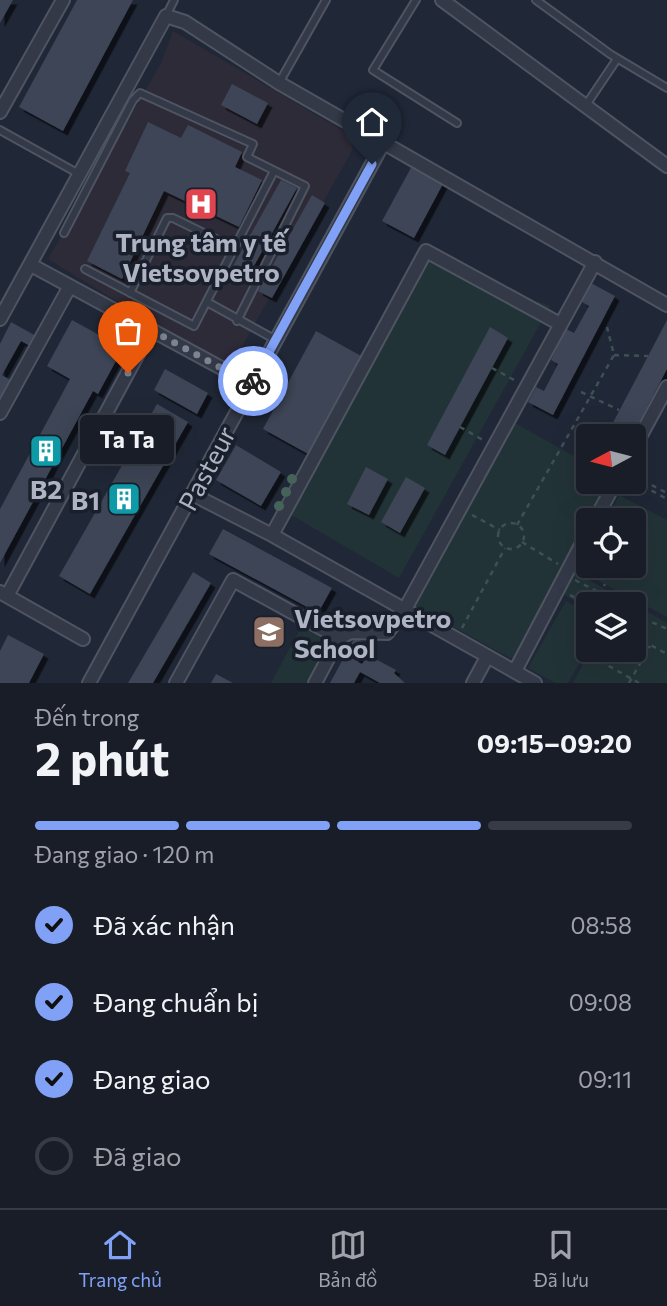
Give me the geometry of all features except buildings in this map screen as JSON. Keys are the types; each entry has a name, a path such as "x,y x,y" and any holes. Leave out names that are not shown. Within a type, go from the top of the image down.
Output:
{"street":[{"path":"2,103 63,0"},
{"path":"451,3 585,107 667,166"},
{"path":"0,319 166,16 185,22 279,83 667,305"},
{"name":"Pasteur","path":"89,683 384,142"},
{"path":"272,534 426,251 560,324"},
{"path":"315,683 339,638 351,632 387,633 404,611 595,262"},
{"path":"31,265 251,384"},
{"path":"0,413 70,286"},
{"path":"83,639 3,594 151,330"},
{"path":"646,426 667,387"},
{"path":"192,494 272,534 535,683"},
{"path":"515,671 576,559"},
{"path":"176,683 233,580 339,638"},
{"path":"473,683 487,657"}],"lane":[{"path":"166,16 174,0"},
{"path":"279,83 326,0"},
{"path":"416,0 373,70 457,123"},
{"path":"536,0 617,59 667,88"},
{"path":"585,107 617,59"},
{"path":"64,233 133,100 140,93 253,144 247,157 304,186 237,321"},
{"path":"0,130 79,174"},
{"path":"85,269 194,326 275,171"},
{"path":"130,293 167,218 173,218 234,248"},
{"path":"206,302 276,340"},
{"path":"104,415 132,430"}],"path":[{"path":"517,525 614,355 607,327"},
{"path":"614,355 648,356"},
{"path":"492,368 525,386"},
{"path":"581,391 619,410"},
{"path":"460,428 492,446"},
{"path":"646,484 667,494"},
{"path":"646,486 667,499"},
{"path":"458,508 500,530"},
{"path":"507,524 517,525 523,532 522,542 515,548 505,548 499,540 500,530 507,524"},
{"path":"522,542 598,592"},
{"path":"455,639 505,548"},
{"path":"601,592 605,584"},
{"path":"558,589 576,599"},
{"path":"646,619 667,629"},
{"path":"646,644 667,654"},
{"path":"631,681 650,646"},
{"path":"600,662 639,683"}],"shaded area":[{"name":"Trung tâm y tế Vietsovpetro","path":"173,31 349,134 353,149 229,370 48,259 161,63"},
{"path":"432,246 504,284 509,297 550,306 399,578 288,513"},
{"path":"504,417 576,457 576,494 602,494 594,508 576,508 576,542 512,659 404,600"},
{"path":"619,495 644,508 612,508"},
{"path":"646,509 667,520 667,617 646,606 646,592 620,592 593,578 646,578"},
{"path":"573,571 576,578 586,578 611,592 576,592 576,601 561,593"},
{"path":"566,601 576,607 576,662 580,662 568,683 555,683 528,668"},
{"path":"646,611 667,623 667,683 573,683 584,662 646,662"},
{"path":"301,627 331,643 309,683 271,683"}],"way so far":[{"path":"128,373 151,330 251,384 253,381"}],"place":[{"name":"Trung tâm y tế Vietsovpetro","path":"201,204"},
{"name":"Ta Ta","path":"128,373"},
{"name":"B2","path":"46,451"},
{"name":"B1","path":"124,499"},
{"name":"Vietsovpetro School","path":"269,632"}],"route":[{"path":"253,381 372,164"}]}
